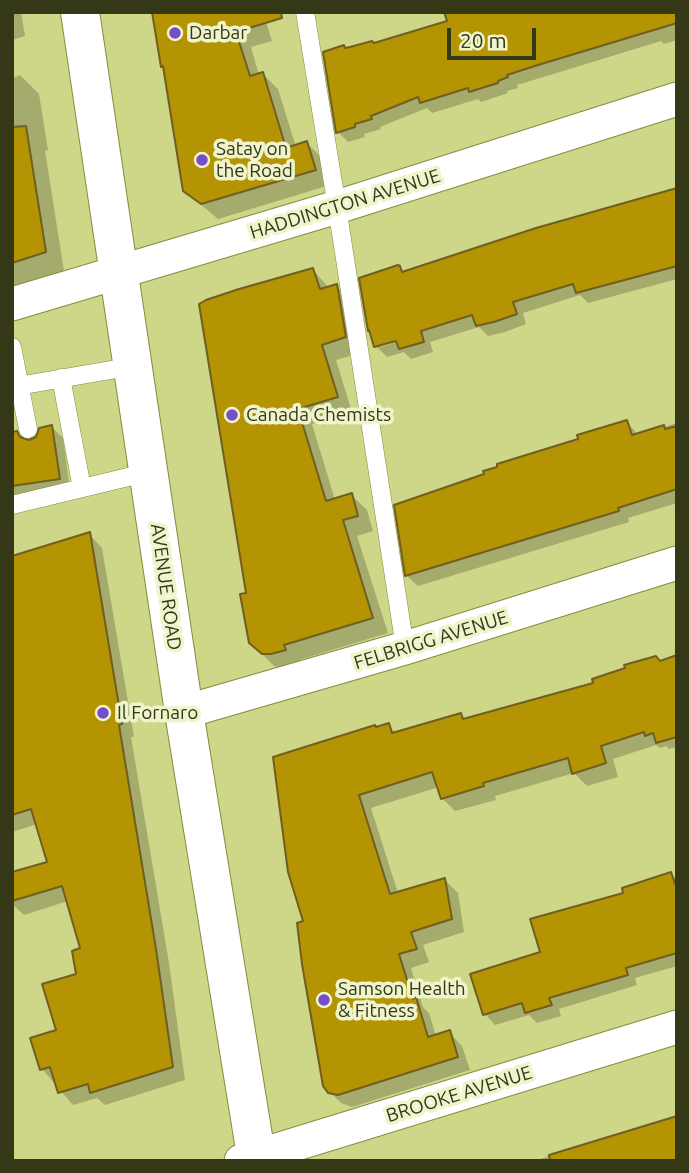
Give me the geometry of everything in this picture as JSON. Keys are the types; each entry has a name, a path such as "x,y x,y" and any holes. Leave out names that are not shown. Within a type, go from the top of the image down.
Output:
{"main road":[{"name":"AVENUE ROAD","path":"80,12 252,1159"}],"street":[{"name":"HADDINGTON AVENUE","path":"12,304 337,207 677,99"},
{"name":"FELBRIGG AVENUE","path":"184,712 405,648 677,563"},
{"name":"BROOKE AVENUE","path":"252,1159 677,1027"}],"lane":[{"path":"305,12 405,648"},
{"path":"12,347 16,386 28,429"},
{"path":"16,386 134,366"},
{"path":"61,378 82,488"},
{"path":"12,505 37,491 82,488 149,472"}],"building":[{"path":"152,12 281,12 282,18 236,32 250,76 263,72 286,148 307,141 316,170 201,204 183,191"},
{"path":"444,12 677,12 677,23 507,75 508,77 498,83 469,92 468,88 420,103 418,97 371,116 372,119 355,124 355,127 336,133 323,52 344,45 345,48 372,41 374,43 447,21"},
{"path":"26,126 46,252 12,263 12,127"},
{"path":"677,188 677,266 576,293 573,284 513,302 517,314 494,322 476,326 472,315 421,331 424,342 399,349 396,341 374,347 368,331 359,278 398,265 402,272 536,228"},
{"path":"313,268 320,289 337,284 346,337 322,345 338,397 298,409 326,501 352,493 358,516 343,520 373,618 284,645 286,650 262,654 249,643 240,594 246,593 199,304 239,289"},
{"path":"627,420 632,435 664,425 665,429 677,426 677,489 618,508 619,511 405,576 394,505 484,474 483,471 497,467 497,464 578,439 577,435"},
{"path":"52,425 60,479 12,486 12,432 17,431 20,437 29,440 36,437 39,428"},
{"path":"90,532 122,724 119,725 173,1067 90,1093 88,1084 58,1093 50,1067 40,1070 30,1038 56,1030 42,984 76,974 72,951 80,948 62,886 12,901 12,872 47,862 31,809 12,815 12,556"},
{"path":"677,655 677,737 656,743 653,733 645,736 644,732 601,746 606,763 572,774 568,758 483,783 484,786 441,799 432,772 359,795 390,894 445,878 452,919 411,932 417,949 399,954 428,1037 450,1030 458,1057 338,1095 328,1093 323,1086 302,964 297,923 303,921 288,872 273,757 375,725 376,727 389,723 392,733 461,713 463,719 593,683 592,679 625,668 624,665 656,656 660,661"},
{"path":"671,872 677,889 677,953 626,968 628,975 549,998 552,1005 525,1013 522,1003 483,1015 470,974 540,952 530,919 623,893 622,888"},
{"path":"677,1116 677,1161 550,1161 549,1155"}],"place":[{"name":"Darbar","path":"175,33"},
{"name":"Satay on the Road","path":"202,160"},
{"name":"Canada Chemists","path":"232,415"},
{"name":"Il Fornaro","path":"103,713"},
{"name":"Samson Health & Fitness","path":"324,1000"}]}
